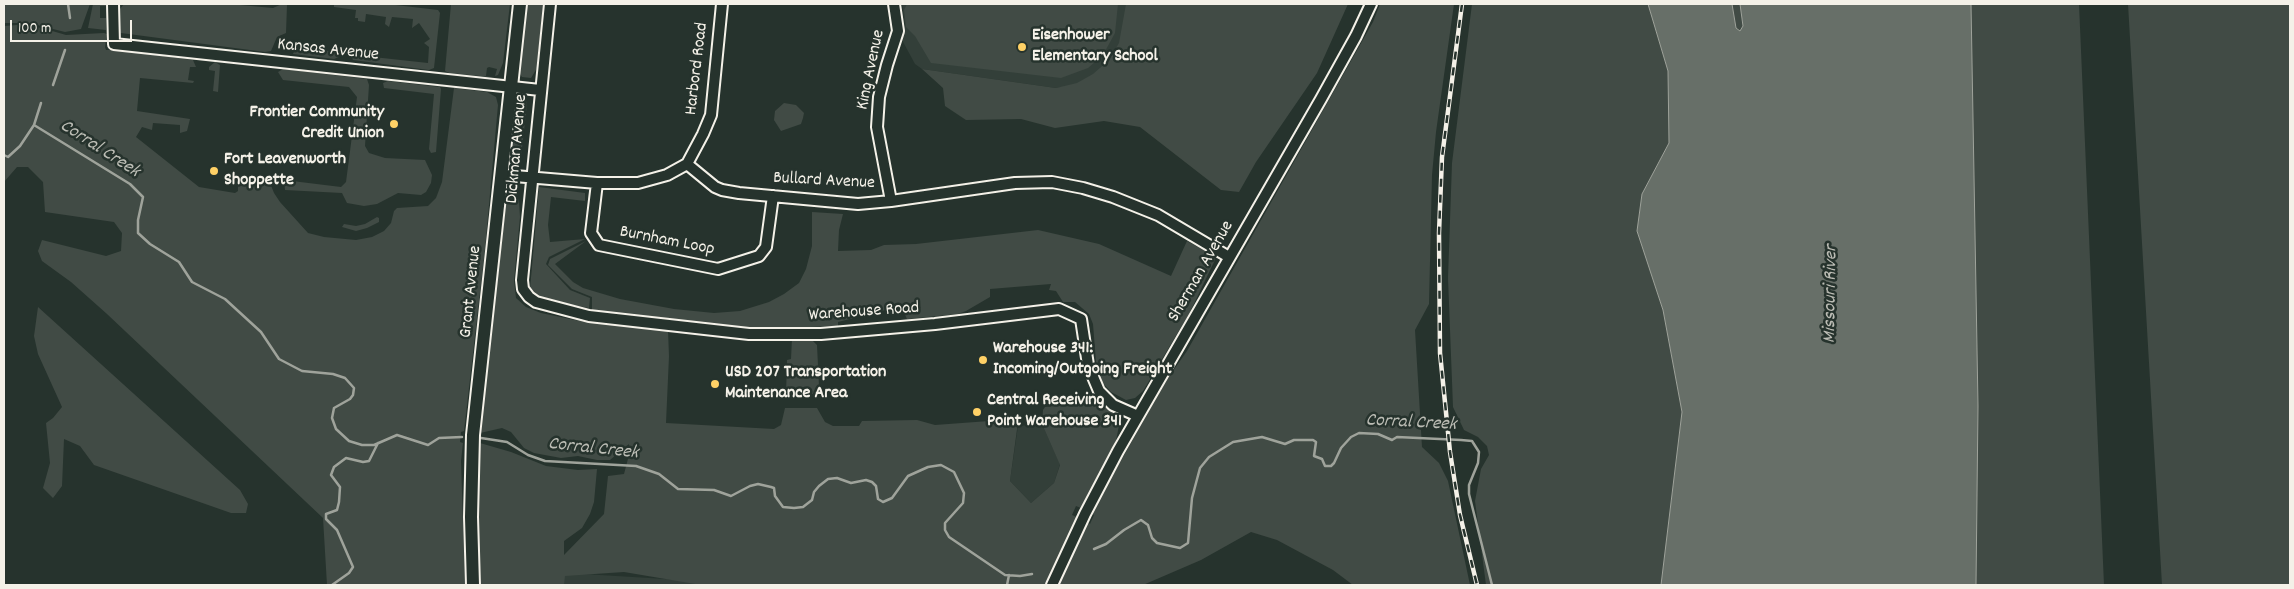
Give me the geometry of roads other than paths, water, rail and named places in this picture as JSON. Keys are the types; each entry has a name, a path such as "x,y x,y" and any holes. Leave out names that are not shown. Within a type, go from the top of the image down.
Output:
{"main road":[{"name":"Grant Avenue","path":"473,585 471,517 474,436 520,4"}],"street":[{"name":"Kansas Avenue","path":"113,4 114,44 540,90"},
{"name":"Dickman Avenue","path":"528,297 523,289 522,280 550,4"},
{"name":"Harbord Road","path":"687,164 711,115 722,4"},
{"name":"King Avenue","path":"891,201 877,127 879,97 886,65 898,31 894,4"},
{"name":"Sherman Avenue","path":"1052,585 1085,514 1138,416 1321,99 1356,36 1371,4"},
{"path":"502,175 597,183 638,183 667,175 687,164"},
{"name":"Bullard Avenue","path":"687,164 715,188 739,194 858,204 1015,183 1052,182 1083,188 1113,197 1158,215 1229,257"},
{"name":"Burnham Loop","path":"597,183 591,233 599,245 718,269 759,256 766,247 773,196"},
{"name":"Warehouse Road","path":"528,297 536,302 589,316 749,334 821,334 935,324 1059,309 1081,319 1088,365 1099,391 1113,405 1138,416"}],"water":[{"name":"Missouri River","path":"1648,4 1732,4 1736,28 1740,31 1743,26 1740,4 1971,4 1978,406 1976,585 1661,585 1682,412 1663,310 1637,231 1642,194 1669,143 1668,71"}],"waterway":[{"path":"68,4 70,18"},
{"path":"53,85 65,50"},
{"path":"34,125 41,103"},
{"name":"Corral Creek","path":"4,155 8,157 20,146 34,125 130,184 143,197 138,220 138,233 150,244 179,262 192,282 225,299 261,332 279,359 302,371 333,374 345,378 354,388 350,399 334,408 332,418 336,429 349,441 362,445 374,445 397,435 428,445 439,438 462,437"},
{"name":"Corral Creek","path":"1094,549 1106,544 1141,520 1148,525 1152,538 1157,543 1180,548 1188,543 1192,498 1200,468 1209,457 1233,442 1262,437 1285,444 1294,440 1313,440 1316,442 1314,456 1322,459 1325,466 1331,466 1341,448 1351,437 1359,433 1378,434 1392,440 1397,437 1461,440 1472,441 1479,452 1478,463 1469,485 1469,494 1492,585"},
{"name":"Corral Creek","path":"481,438 507,442 528,455 545,461 636,466 659,474 678,489 714,490 731,496 758,484 774,488 775,496 783,507 794,508 803,507 812,500 814,492 819,486 828,479 837,478 851,483 866,480 872,482 876,486 878,499 883,502 892,498 908,476 928,467 941,465 954,472 964,493 963,503 945,523 945,530 949,537 1005,575 1020,576 1032,574"},
{"path":"332,585 349,573 353,567 337,530 326,519 326,514 337,510 339,502 340,487 331,475 334,467 346,458 363,462 369,461 378,443"},
{"path":"1007,585 1009,575"}],"railway":[{"path":"1462,4 1442,157 1439,233 1440,353 1450,452 1460,515 1477,585"}],"place":[{"name":"Eisenhower Elementary School","path":"1022,47"},
{"name":"Frontier Community Credit Union","path":"394,124"},
{"name":"Fort Leavenworth Shoppette","path":"214,171"},
{"name":"Warehouse 341: Incoming/Outgoing Freight","path":"983,360"},
{"name":"USD 207 Transportation Maintenance Area","path":"715,384"},
{"name":"Central Receiving Point Warehouse 341","path":"977,412"}]}
